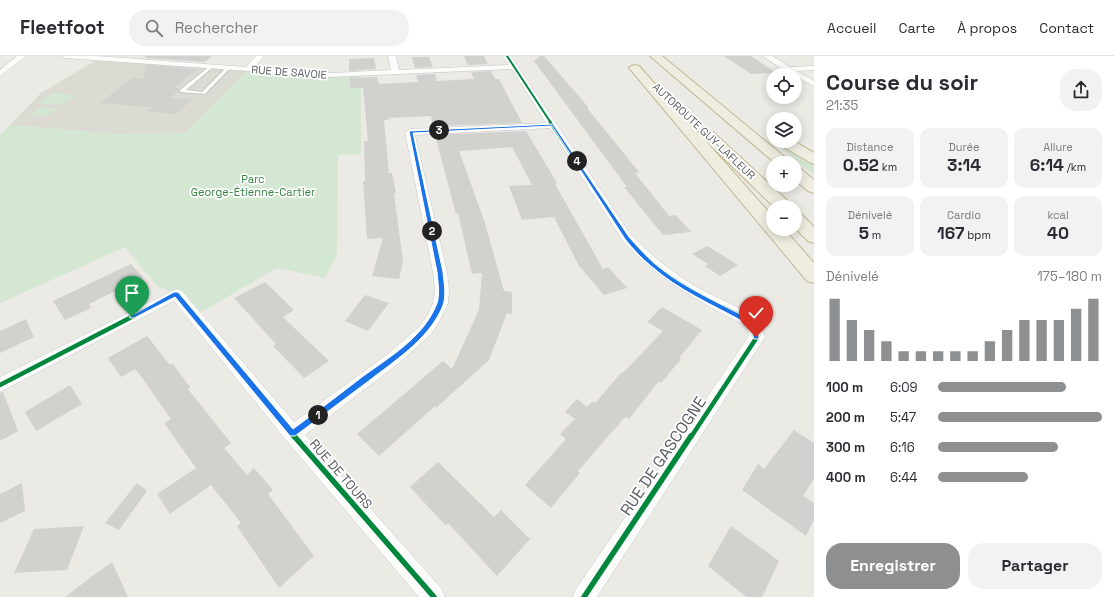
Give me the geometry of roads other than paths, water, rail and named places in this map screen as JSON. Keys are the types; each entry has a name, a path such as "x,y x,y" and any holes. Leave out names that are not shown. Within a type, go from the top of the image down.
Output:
{"highway":[{"name":"AUTOROUTE GUY-LAFLEUR","path":"655,56 776,156"},
{"name":"AUTOROUTE GUY-LAFLEUR","path":"766,220 631,64 777,200"},
{"path":"668,67 753,121"},
{"path":"796,148 814,158"},
{"path":"802,178 814,188"},
{"path":"802,225 814,237"},
{"name":"AUTOROUTE GUY-LAFLEUR","path":"779,236 814,276"}],"street":[{"path":"0,74 22,56"},
{"name":"RUE DE SAVOIE","path":"65,56 332,75 514,67"},
{"path":"247,70 260,56"},
{"path":"392,56 396,73"},
{"path":"507,56 553,125"},
{"path":"767,56 786,68"},
{"path":"802,68 814,68"},
{"path":"802,77 814,84"},
{"path":"292,434 403,351 432,320 439,307 442,294 440,272 410,132 553,125"},
{"name":"RUE DE GASCOGNE","path":"553,125 627,238 639,251 653,265 672,279 747,320 754,328 756,337 584,597"},
{"name":"RUE DE TOURS","path":"0,385 176,294 292,434 434,597"}],"lane":[{"path":"210,67 182,91 202,93 228,68"}],"park label":[{"name":"Parc George-Étienne-Cartier","path":"253,185"}]}
